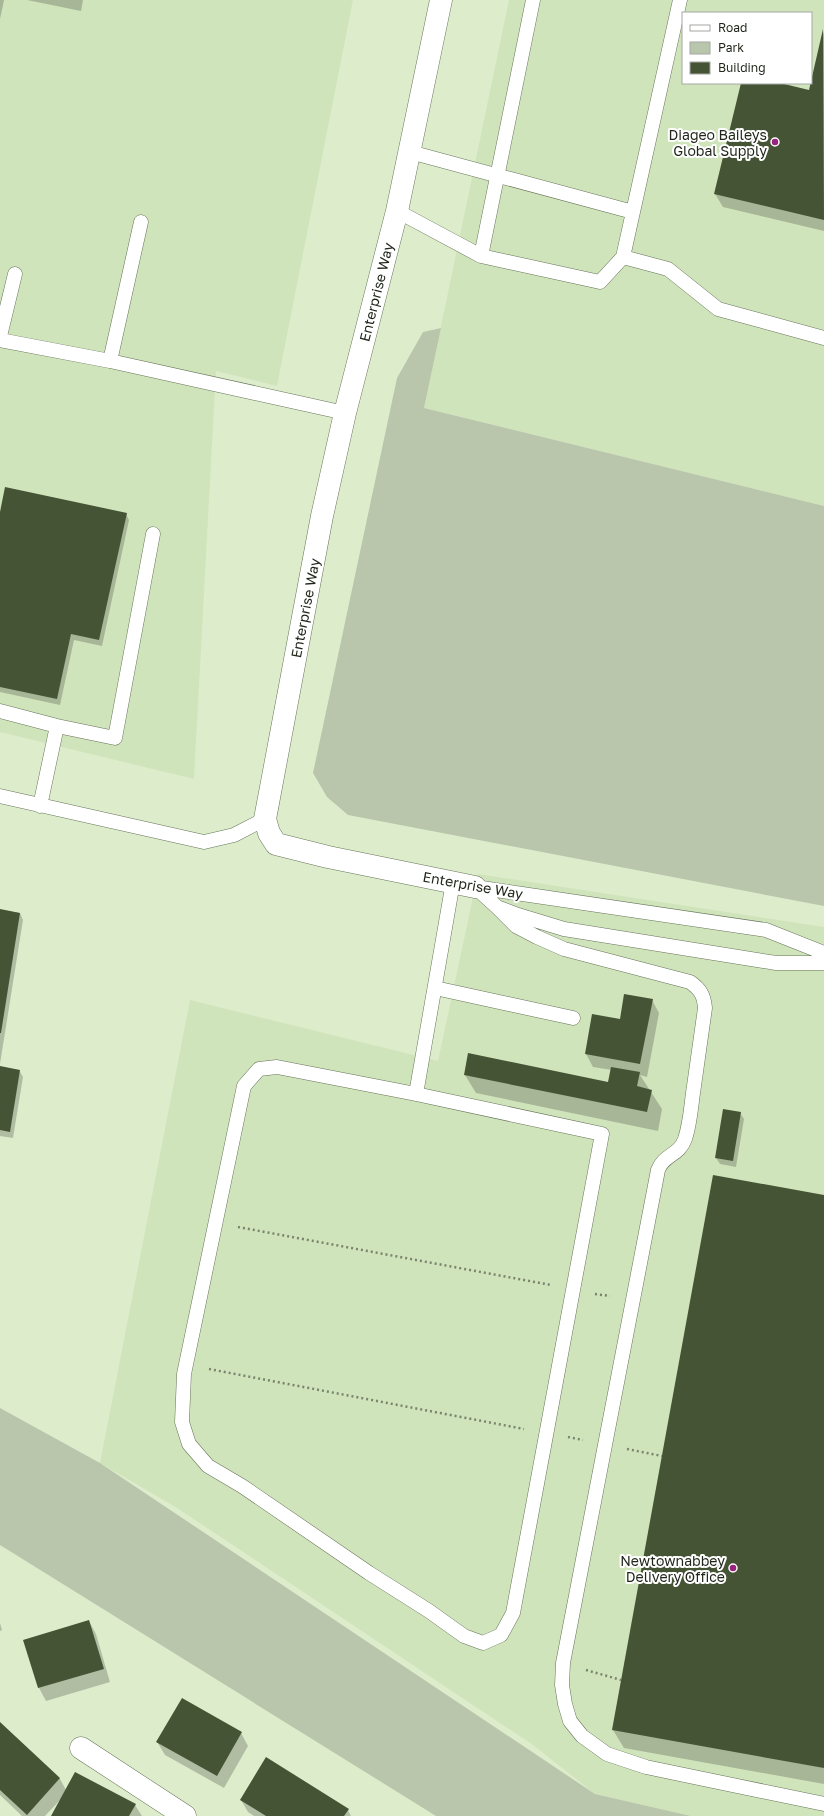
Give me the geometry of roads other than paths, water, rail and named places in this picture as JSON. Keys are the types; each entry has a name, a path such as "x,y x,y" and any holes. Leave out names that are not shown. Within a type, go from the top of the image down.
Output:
{"street":[{"name":"Enterprise Way","path":"441,0 397,211 345,413 322,516 265,819 269,834 276,844 475,887"},
{"path":"81,1748 185,1816"}],"lane":[{"path":"481,256 534,0"},
{"path":"397,211 481,256 600,282 623,257 680,0"},
{"path":"410,152 633,212"},
{"path":"110,361 141,222"},
{"path":"623,257 668,269 718,309 824,338"},
{"path":"0,336 15,274"},
{"path":"0,340 110,361 345,413"},
{"path":"0,711 57,726 115,738 153,534"},
{"path":"40,806 57,726"},
{"path":"0,796 204,842 234,835 265,819"},
{"path":"416,1094 453,882"},
{"path":"475,887 497,906 516,926 564,949 690,982 697,987 702,994 705,1008 688,1128 679,1150 661,1162 658,1170 563,1663 562,1686 564,1704 570,1721 582,1736 607,1754 646,1767 824,1804"},
{"name":"Enterprise Way","path":"475,887 766,930 824,953"},
{"path":"497,906 518,915 571,930 776,964 824,963"},
{"path":"435,988 573,1018"},
{"path":"277,1067 416,1094 602,1134 513,1614 501,1635 483,1643 464,1636 429,1611 369,1574 242,1486 208,1466 189,1444 182,1422 184,1374 244,1086 260,1069 277,1067"}],"place":[{"name":"Diageo Baileys Global Supply","path":"775,142"},
{"name":"Newtownabbey Delivery Office","path":"733,1568"}]}
